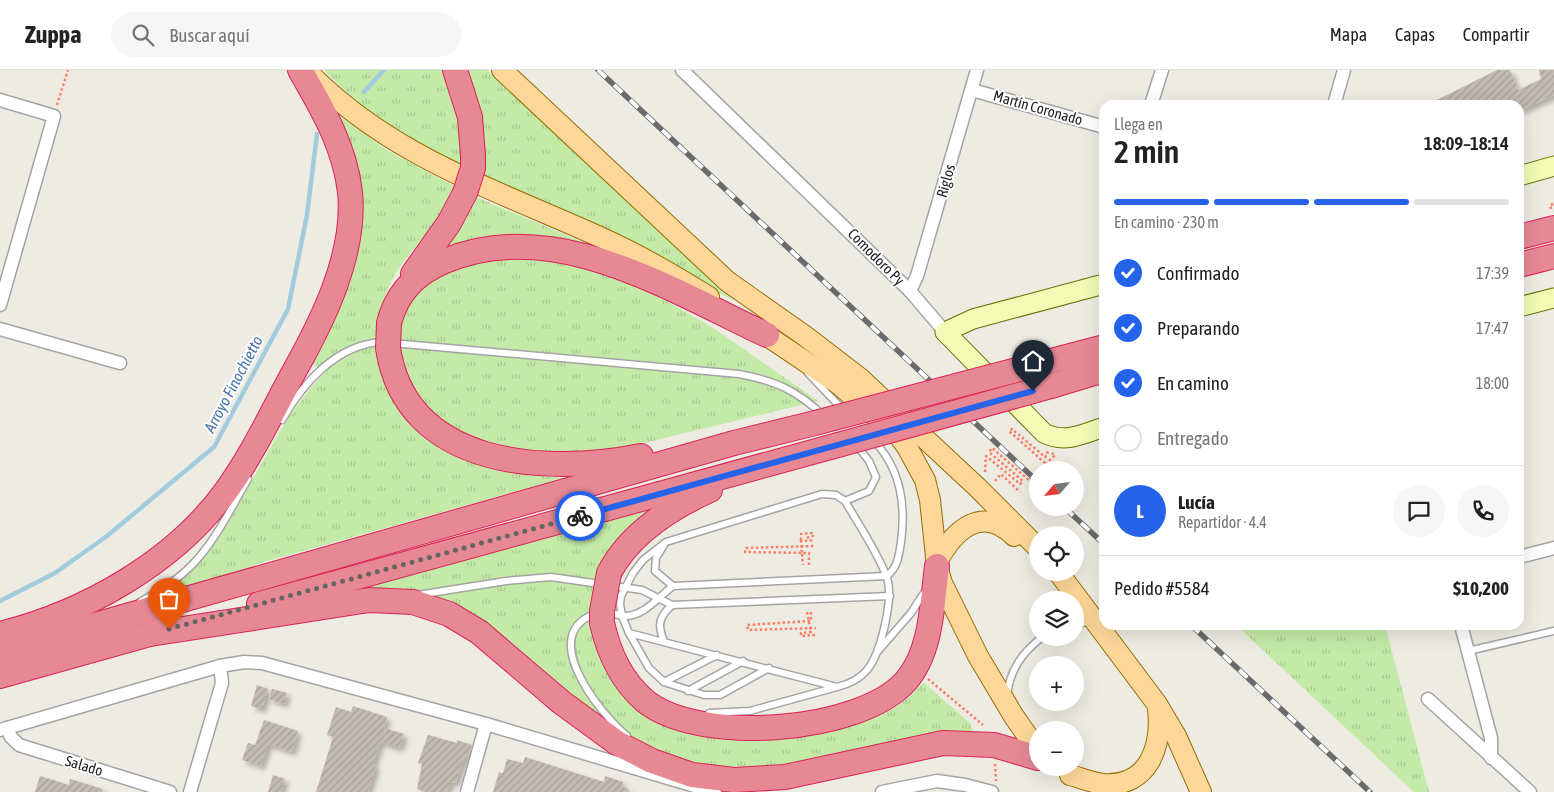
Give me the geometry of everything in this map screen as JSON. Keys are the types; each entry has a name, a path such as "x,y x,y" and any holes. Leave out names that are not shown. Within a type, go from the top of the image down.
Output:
{"highway":[{"path":"0,634 49,619 109,590 142,569 196,526 232,482 300,361 335,284 346,243 350,213 350,192 339,147 331,126 300,70"},
{"path":"455,70 470,117 473,168 465,193 449,223 407,284 392,310 389,323 388,348 390,366 397,385 420,417 436,432 455,443 485,454 526,463 570,466 832,431 1051,386 1099,372"},
{"path":"1524,236 1554,228"},
{"path":"407,284 438,264 477,250 518,246 548,248 608,263 772,339"},
{"path":"1524,263 1554,256"},
{"path":"937,564 929,633 915,669 896,692 880,701 820,721 788,726 750,728 715,726 667,713 647,702 628,685 609,650 612,620 602,611 618,581 623,550 661,517 706,492 772,463 832,431 1043,363 1099,348"},
{"path":"0,652 734,443"},
{"path":"0,676 772,463"},
{"path":"150,634 370,600 413,602 430,607 464,622 496,646 561,702 611,739 652,761 692,775 734,780 762,779 807,772 936,744 967,743 994,745 1029,755"}],"main road":[{"path":"306,70 340,103 359,118 407,149 460,177 601,237 651,262 772,339 837,384 899,436 907,447 924,480 930,500 937,564 942,584 963,629 1006,702 1029,736"},
{"path":"502,70 720,275 861,379 983,493 1029,539"},
{"path":"937,564 958,533 968,526 985,521 1007,529 1029,551"},
{"path":"1055,581 1063,591"},
{"path":"1065,581 1099,627"},
{"path":"1084,624 1113,646"},
{"path":"1101,630 1157,704 1176,736 1201,792"},
{"path":"1079,776 1104,784 1129,780 1139,773 1150,762 1158,745 1160,729 1157,704"},
{"path":"1069,776 1087,792"}],"street":[{"name":"Comodoro Py","path":"682,70 910,291 946,332 1044,433 1057,439 1070,438 1099,429"},
{"name":"Riglos","path":"910,291 917,276 977,70"},
{"path":"1153,100 1162,70"},
{"path":"1335,100 1344,70"},
{"name":"Martín Coronado","path":"972,90 1099,126"},
{"path":"0,100 54,116 0,305"},
{"path":"1524,175 1554,166"},
{"path":"946,332 973,320 1099,285"},
{"path":"1524,306 1554,298"},
{"path":"0,329 120,363"},
{"path":"1524,556 1554,548"},
{"path":"1463,630 1490,738 1492,758"},
{"path":"4,729 220,666 244,662 262,663 486,724 715,792"},
{"path":"190,792 222,683 220,666"},
{"path":"1428,699 1530,792"},
{"path":"467,792 486,724"},
{"name":"Salado","path":"4,729 19,745 170,792"},
{"path":"882,792 937,781 994,787"}],"lane":[{"path":"772,339 852,419"},
{"path":"277,429 296,398 325,366 352,349 381,342 739,374 760,378 793,390 832,431 863,452 876,477 869,490 845,501"},
{"path":"612,620 647,609 656,598 673,586 887,576 897,565 903,511 902,494 890,462 866,433"},
{"path":"103,623 166,586 190,567 223,523 252,472"},
{"path":"618,581 633,573 643,560 666,542 822,494 836,495 845,501 887,576 890,596 877,652"},
{"path":"666,542 656,558 655,571 673,586"},
{"path":"698,712 714,714 750,710 838,687 859,678 867,671 877,652 911,613 929,583 937,564"},
{"path":"392,600 538,577 618,581 642,590 672,605 890,596"},
{"path":"664,641 658,627 662,614 672,605"},
{"path":"692,775 637,744 600,709 585,687 572,659 571,648 575,630 585,619 599,612 610,611 612,620 629,633 649,668 664,682 704,696 720,695 769,668"},
{"path":"1468,651 1554,632"},
{"path":"629,633 838,687"},
{"path":"1006,702 1014,668 1031,646"},
{"path":"664,682 717,655"},
{"path":"688,691 743,661"},
{"path":"647,702 682,711"}],"path":[{"path":"54,116 68,70"},
{"path":"1554,204 1550,205 1550,209 1554,208"},
{"path":"983,493 986,456 1020,484 1023,481 989,452 992,448 1029,480"},
{"path":"983,493 1001,474 1020,492"},
{"path":"803,565 801,534 813,533 813,536 806,538 806,541 814,540"},
{"path":"809,565 809,553 745,552 746,548 814,546"},
{"path":"816,628 748,630 747,624 811,621 809,612 811,632 801,632 801,636 816,635"},
{"path":"915,669 992,733 994,745 994,787"}],"green space":[{"path":"324,70 444,70 458,118 462,154 461,167 387,125 343,89"},
{"path":"467,70 487,70 734,301 626,240 481,174 483,161 482,135"},
{"path":"334,113 390,152 456,187 438,220 395,274 386,293 381,312 377,341 379,361 388,391 403,416 424,436 448,451 476,462 505,470 564,478 260,563 156,600 192,571 215,543 289,417 306,393 326,372 309,362 353,246"},
{"path":"476,197 627,261 442,250"},
{"path":"515,255 558,258 630,281 712,327 818,401 603,453 546,454 505,448 456,430 429,409 406,380 396,348 402,310 426,283 444,271"},
{"path":"669,496 636,521 616,543 596,625 665,717 856,724 893,709 909,697 923,682 970,723 975,735 803,766 734,771 681,761 604,728 465,613 295,604"},
{"path":"1241,630 1386,630 1429,792 1414,792"}],"building":[{"path":"1497,70 1510,70 1518,90 1541,79 1539,70 1554,70 1554,95 1524,109 1524,100 1437,100"},
{"path":"257,685 268,689 262,709 251,706"},
{"path":"272,689 287,693 284,704 269,699"},
{"path":"353,706 387,717 384,728 404,734 400,748 380,742 373,765 376,766 368,792 316,792 333,737 327,735 336,707 351,712"},
{"path":"264,720 298,731 292,752 268,744 261,766 242,760 248,743 255,745"},
{"path":"428,735 457,743 457,740 472,745 468,759 464,757 456,783 450,782 447,792 426,792 417,789 422,764 418,763"},
{"path":"525,757 604,782 605,776 623,782 622,787 629,789 628,792 493,792 499,772 503,773 507,759 523,763"},
{"path":"273,775 285,779 281,792 268,792"},
{"path":"40,776 69,785 70,779 103,789 102,792 35,792"}],"waterway":[{"name":"Arroyo Finochietto","path":"364,92 384,70"},
{"name":"Arroyo Finochietto","path":"0,601 55,573 107,536 214,447 288,309 307,215 317,134"}],"railway":[{"path":"598,70 1029,474"},
{"path":"1074,516 1099,539"},
{"path":"1196,630 1370,792"}],"way so far":[{"path":"169,629 580,516"}],"route":[{"path":"580,516 1033,391"}]}
